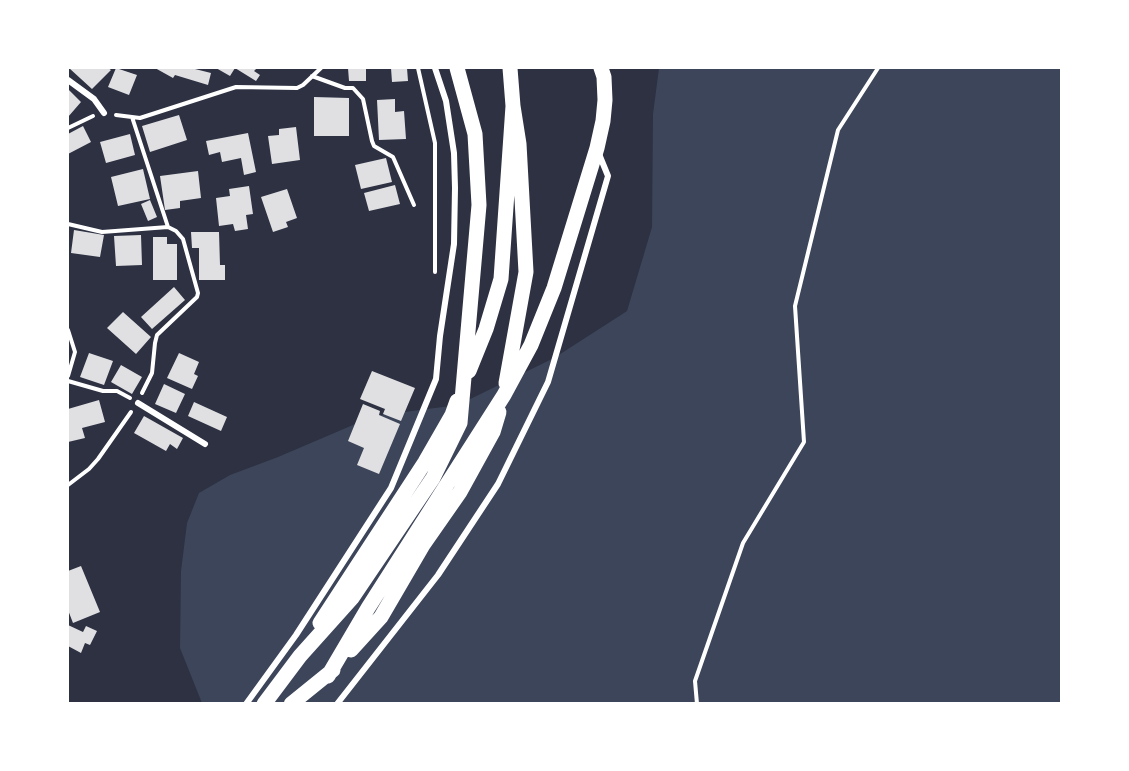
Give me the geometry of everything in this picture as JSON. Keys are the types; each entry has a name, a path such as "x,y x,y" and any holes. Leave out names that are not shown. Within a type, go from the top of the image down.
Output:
{"main road":[{"path":"457,68 475,134 479,205 462,386"},
{"path":"291,704 328,676 381,617 423,545 460,492 493,432 504,395 526,272 519,144 510,68"},
{"path":"504,395 531,345 554,288 597,148 605,100 604,77 601,68"},
{"path":"264,704 300,657 341,588 425,462 452,415 486,329 501,279 513,106"}],"street":[{"path":"246,704 296,635 391,488 436,379 454,244 456,188 454,153 446,101 435,68"},
{"path":"68,80 94,99 104,113"},
{"path":"337,704 438,575 498,484 548,382 608,176 597,148"},
{"path":"138,403 205,444"}],"path":[{"path":"68,128 89,117 104,113 140,118 236,87 297,88 321,68"},
{"path":"418,68 435,143 435,273"},
{"path":"697,704 695,681 743,543 804,442 795,306 838,130 878,68"},
{"path":"312,76 345,88 352,88 363,99 374,146 393,157 414,205"},
{"path":"132,117 168,227"},
{"path":"68,225 102,232 168,227 176,231 183,239 198,293 197,297 158,335 155,342 152,373 138,403 98,459 68,485"},
{"path":"68,330 75,352 68,376"},
{"path":"68,381 103,392 117,391 138,403"}],"shaded area":[{"path":"659,68 1061,68 1061,703 202,703 180,648 181,571 187,523 199,493 230,475 374,416 458,405 554,358 627,311 652,227 653,114"}],"building":[{"path":"69,68 108,68 111,70 92,89"},
{"path":"116,68 137,75 129,95 108,87"},
{"path":"155,68 191,68 211,73 208,85 175,75 173,78"},
{"path":"216,68 235,68 230,76"},
{"path":"235,68 257,68 254,71 260,75 256,81"},
{"path":"348,68 366,68 366,81 349,81"},
{"path":"391,68 407,68 408,81 392,82"},
{"path":"68,89 81,102 68,117"},
{"path":"314,97 349,98 349,136 314,136"},
{"path":"395,99 395,112 404,111 406,139 379,140 377,100"},
{"path":"179,115 187,140 150,152 142,126"},
{"path":"83,126 91,142 68,154 68,134"},
{"path":"296,127 300,160 272,164 268,136 279,135 279,129"},
{"path":"248,133 256,172 244,175 241,158 222,162 220,152 209,155 206,141"},
{"path":"130,134 135,155 106,163 100,142"},
{"path":"386,158 392,182 361,189 355,165"},
{"path":"143,169 150,199 118,206 111,177"},
{"path":"198,171 201,198 180,201 180,208 165,210 160,176"},
{"path":"395,185 400,204 369,211 364,193"},
{"path":"249,186 253,214 246,215 248,229 235,231 233,224 219,226 216,198 230,196 229,189"},
{"path":"287,189 297,218 286,222 288,227 273,232 261,197"},
{"path":"150,200 157,217 148,221 141,204"},
{"path":"74,230 104,235 100,257 71,253"},
{"path":"191,232 219,232 220,265 225,265 225,280 199,280 199,248 192,248"},
{"path":"141,235 142,265 116,266 114,236"},
{"path":"153,237 167,237 167,244 177,244 177,280 153,280"},
{"path":"174,287 185,300 152,329 141,317"},
{"path":"123,312 151,337 136,354 107,328"},
{"path":"89,353 113,361 104,385 80,377"},
{"path":"179,353 199,362 194,374 198,376 192,389 167,378"},
{"path":"121,365 142,377 132,394 111,382"},
{"path":"372,371 415,388 401,421 383,414 385,409 360,399"},
{"path":"164,384 185,394 176,413 155,404"},
{"path":"99,400 105,422 82,428 85,438 68,442 68,409"},
{"path":"194,402 227,417 221,431 188,416"},
{"path":"363,404 380,411 379,415 400,424 379,474 357,465 364,448 348,441"},
{"path":"144,416 183,438 177,449 170,444 166,451 134,433"},
{"path":"81,566 100,612 73,623 68,610 68,571"},
{"path":"68,625 83,632 86,626 97,631 90,645 85,643 81,653 68,646"}]}
